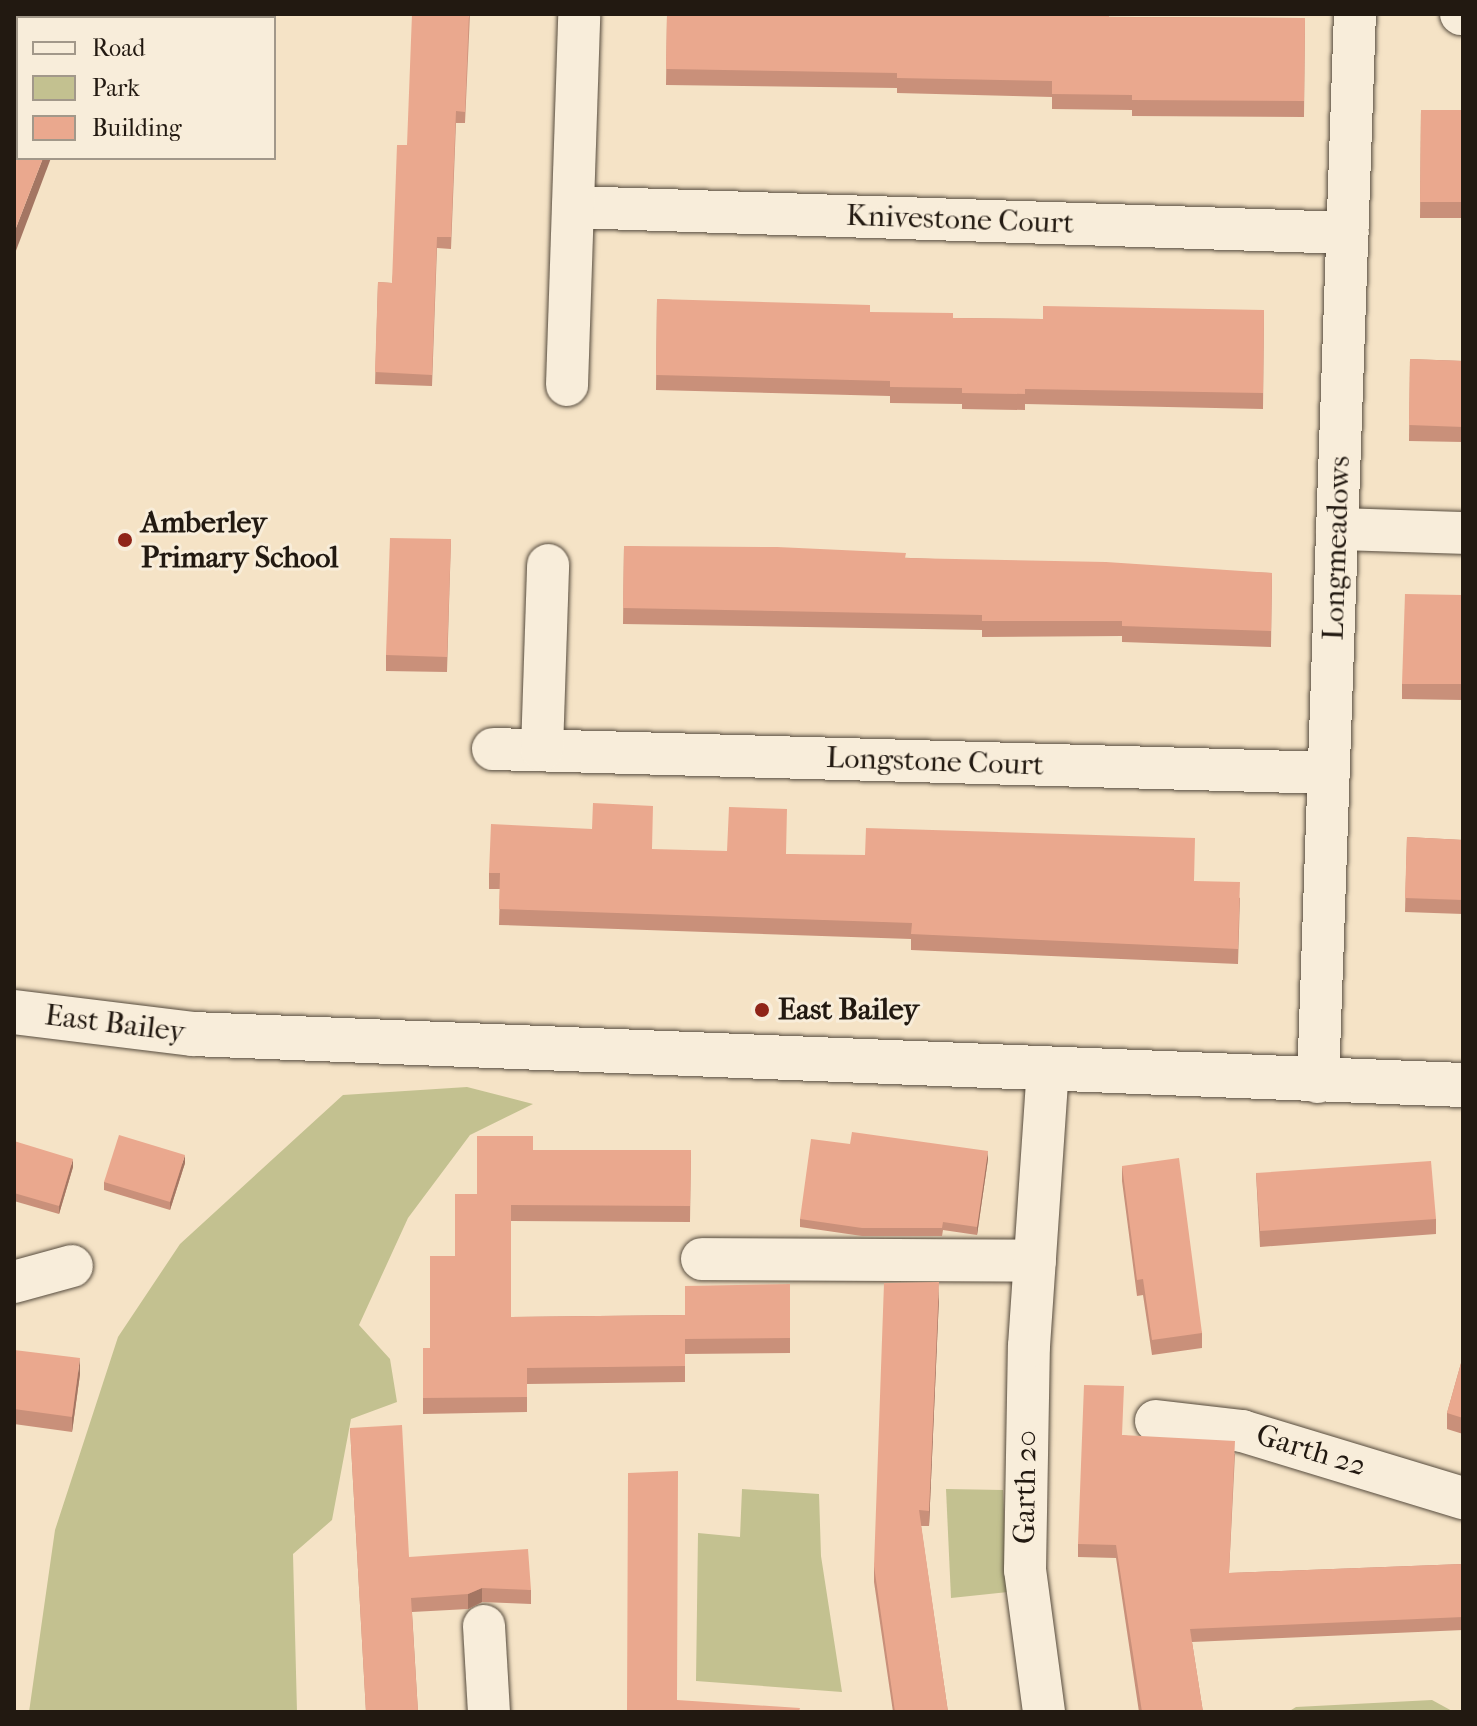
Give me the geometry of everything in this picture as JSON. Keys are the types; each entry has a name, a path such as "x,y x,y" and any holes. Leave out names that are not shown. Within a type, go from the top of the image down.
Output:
{"street":[{"name":"Longmeadows","path":"1318,1082 1355,14"},
{"path":"567,385 579,17"},
{"name":"Knivestone Court","path":"573,207 1348,233"},
{"path":"1337,529 1463,533"},
{"path":"542,750 548,565"},
{"name":"Longstone Court","path":"493,749 1329,773"},
{"name":"East Bailey","path":"14,1012 193,1034 1318,1082 1463,1085"},
{"name":"Garth 20","path":"1044,1712 1025,1570 1035,1261 1048,1069"},
{"path":"702,1259 1035,1261"},
{"path":"14,1282 72,1266"},
{"name":"Garth 22","path":"1156,1421 1242,1431 1463,1498"},
{"path":"484,1626 489,1712"}],"green space":[{"path":"73,14 268,14 170,16"},
{"path":"467,1087 533,1104 470,1135 408,1218 359,1325 390,1359 397,1402 351,1419 332,1520 293,1554 297,1712 29,1712 55,1530 118,1337 180,1244 343,1095"},
{"path":"742,1489 819,1494 821,1556 842,1692 696,1681 698,1533 740,1537"},
{"path":"946,1489 1003,1490 1008,1592 951,1598"},
{"path":"1432,1700 1454,1712 1288,1712 1296,1707"}],"building":[{"path":"412,14 469,14 465,112 456,111 451,237 437,237 432,375 375,372 378,282 392,283 397,145 407,145"},
{"path":"667,14 1109,14 1109,17 1305,18 1304,101 1132,100 1132,95 1052,94 1052,81 897,78 897,73 666,69"},
{"path":"1421,110 1463,110 1463,202 1420,202"},
{"path":"14,117 16,160 42,160 14,233"},
{"path":"657,299 870,305 870,312 953,313 953,318 1043,319 1043,306 1264,310 1263,393 1025,389 1025,394 962,393 962,388 890,387 890,381 656,375"},
{"path":"1410,359 1463,361 1463,427 1409,425"},
{"path":"390,538 451,539 447,657 386,655"},
{"path":"624,546 777,547 906,553 905,558 1106,562 1272,573 1271,631 1122,626 1122,621 982,621 982,615 623,608"},
{"path":"1405,594 1463,595 1463,684 1402,684"},
{"path":"593,803 653,806 652,849 727,851 729,807 787,809 786,854 865,855 866,828 1195,838 1194,881 1240,882 1238,949 911,934 912,923 499,909 500,873 489,873 491,824 592,829"},
{"path":"1407,837 1463,840 1463,900 1405,898"},
{"path":"852,1132 988,1151 977,1227 943,1222 942,1228 862,1228 800,1219 811,1139 850,1144"},
{"path":"119,1135 185,1155 170,1202 104,1182"},
{"path":"477,1136 533,1136 533,1150 691,1150 690,1206 511,1205 511,1317 685,1315 685,1286 790,1284 790,1338 685,1339 685,1366 527,1368 527,1397 423,1398 423,1348 430,1348 430,1256 455,1256 455,1194 477,1194"},
{"path":"14,1141 73,1159 59,1206 14,1193"},
{"path":"1179,1158 1202,1333 1152,1340 1143,1279 1137,1280 1122,1166"},
{"path":"1431,1161 1436,1219 1260,1231 1256,1173"},
{"path":"939,1282 929,1511 919,1510 948,1712 895,1712 874,1566 884,1283"},
{"path":"14,1350 80,1358 72,1417 14,1409"},
{"path":"1463,1356 1463,1418 1447,1413"},
{"path":"1084,1385 1124,1386 1122,1435 1235,1441 1229,1573 1463,1564 1463,1617 1190,1629 1203,1712 1142,1712 1116,1545 1078,1544"},
{"path":"402,1425 409,1557 528,1549 531,1590 482,1588 468,1594 411,1598 418,1712 366,1712 350,1428"},
{"path":"678,1471 677,1700 800,1708 799,1712 627,1712 628,1473"}],"place":[{"name":"Amberley Primary School","path":"125,540"},
{"name":"East Bailey","path":"762,1010"}]}
